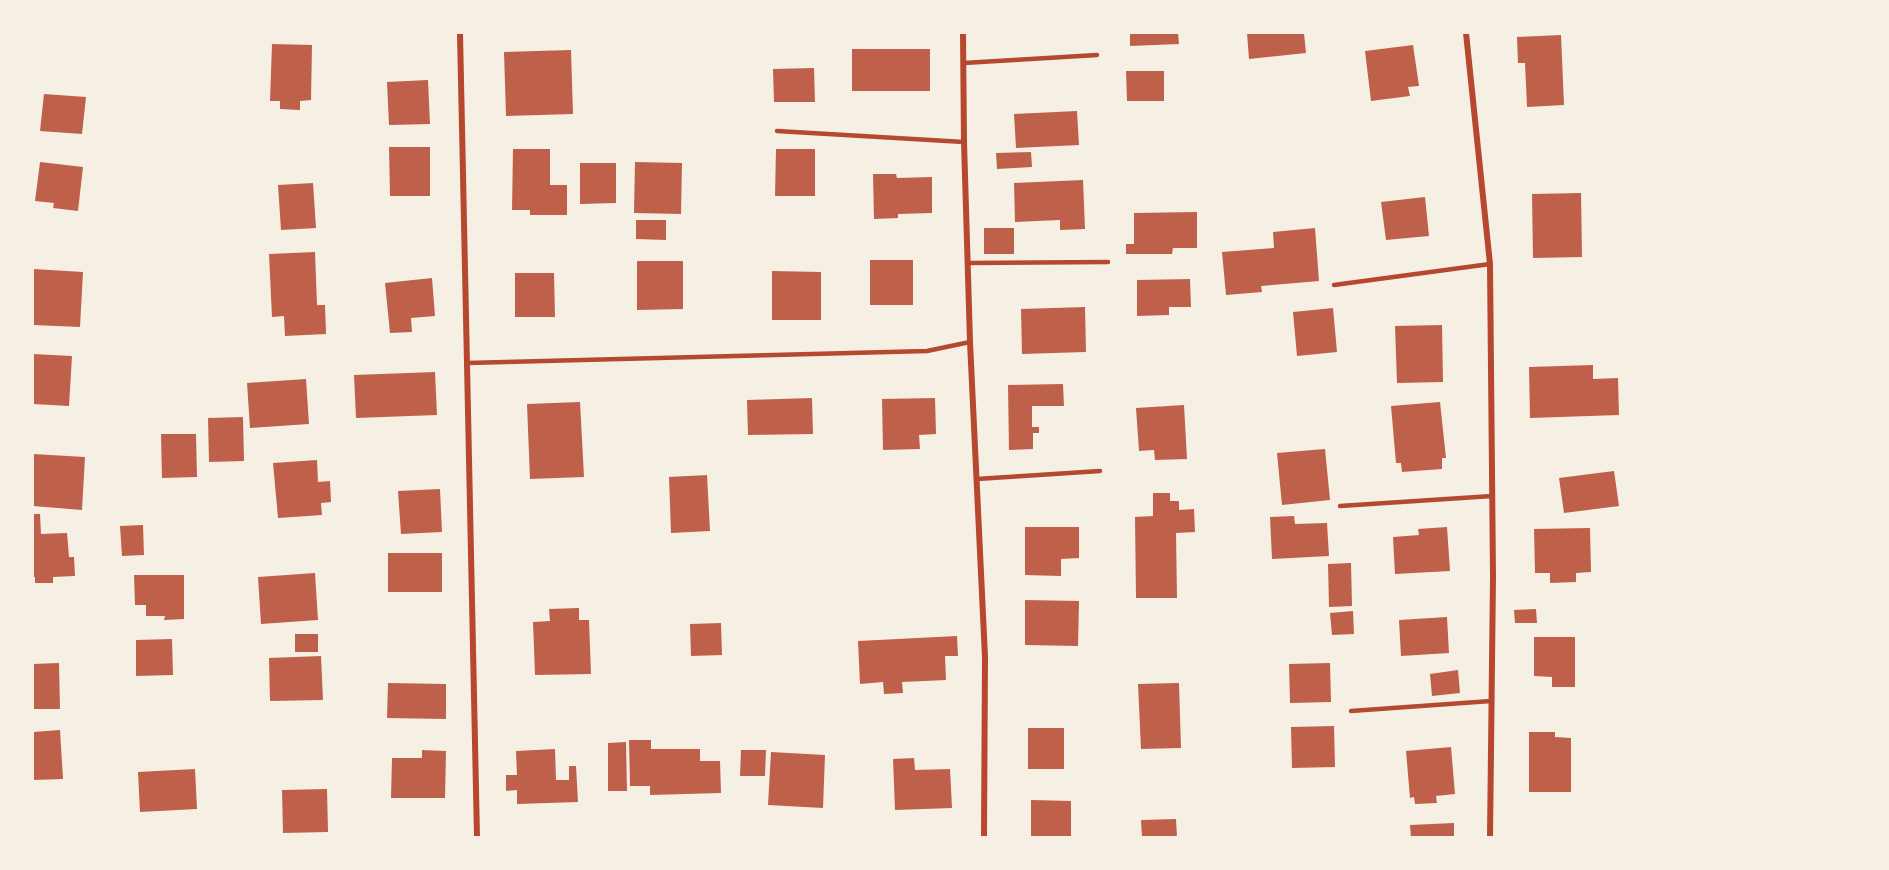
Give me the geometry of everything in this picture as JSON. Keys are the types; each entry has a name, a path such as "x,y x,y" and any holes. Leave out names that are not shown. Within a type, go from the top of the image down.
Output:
{"street":[{"path":"460,33 477,837"},
{"path":"963,33 970,342 985,657 984,837"},
{"path":"1466,33 1490,264 1492,496 1490,837"}],"lane":[{"path":"964,63 1097,55"},
{"path":"777,131 964,142"},
{"path":"968,263 1108,262"},
{"path":"1334,285 1490,264"},
{"path":"467,363 927,351 970,342"},
{"path":"976,479 1100,471"},
{"path":"1340,506 1492,496"},
{"path":"1351,711 1491,701"}],"building":[{"path":"1130,33 1178,33 1179,44 1130,46"},
{"path":"1247,33 1304,33 1306,53 1249,59"},
{"path":"1561,35 1564,105 1527,107 1525,63 1518,63 1517,37"},
{"path":"272,44 312,45 311,100 300,101 300,110 280,109 280,101 270,101"},
{"path":"1413,45 1419,86 1408,87 1410,96 1371,101 1365,51"},
{"path":"852,49 930,49 930,91 852,91"},
{"path":"571,50 573,114 506,116 504,52"},
{"path":"814,68 815,102 774,102 773,69"},
{"path":"1126,71 1164,71 1164,101 1127,101"},
{"path":"428,80 430,124 389,125 387,82"},
{"path":"44,94 86,97 82,134 40,131"},
{"path":"1077,111 1079,145 1016,148 1014,114"},
{"path":"389,147 430,147 430,196 390,196"},
{"path":"513,149 550,149 550,185 567,185 567,215 530,215 530,210 512,210"},
{"path":"776,149 815,149 815,196 775,196"},
{"path":"1031,152 1032,167 997,169 996,153"},
{"path":"40,162 83,167 78,211 53,208 54,203 35,201"},
{"path":"635,162 682,163 681,214 634,213"},
{"path":"580,163 616,163 616,203 580,204"},
{"path":"873,174 896,174 897,178 932,177 932,213 898,214 898,218 874,219"},
{"path":"1083,180 1085,229 1060,230 1060,220 1015,222 1014,183"},
{"path":"313,183 316,228 281,230 278,185"},
{"path":"1581,193 1582,257 1533,258 1532,194"},
{"path":"1425,197 1429,236 1386,240 1381,202"},
{"path":"1197,212 1197,248 1173,248 1172,254 1126,254 1126,244 1134,244 1134,213"},
{"path":"636,220 666,220 666,240 636,239"},
{"path":"984,228 1014,228 1014,254 984,254"},
{"path":"1315,228 1319,281 1261,286 1262,292 1226,295 1222,252 1274,248 1273,232"},
{"path":"315,252 317,305 325,305 326,334 285,336 284,316 272,317 269,254"},
{"path":"870,260 913,260 913,305 870,305"},
{"path":"637,261 683,261 683,309 637,310"},
{"path":"33,269 83,272 80,327 33,325"},
{"path":"772,271 821,272 821,320 772,320"},
{"path":"515,273 554,273 555,317 515,317"},
{"path":"432,278 435,316 411,318 412,332 390,333 385,283"},
{"path":"1190,279 1191,307 1169,307 1169,315 1137,316 1137,280"},
{"path":"1085,307 1086,352 1022,354 1021,309"},
{"path":"1333,308 1337,352 1297,356 1293,312"},
{"path":"1442,325 1443,382 1397,383 1395,326"},
{"path":"33,354 72,356 69,406 33,404"},
{"path":"1593,365 1593,379 1618,378 1619,415 1530,418 1529,367"},
{"path":"435,372 437,415 356,418 354,375"},
{"path":"306,379 309,424 250,428 247,383"},
{"path":"1063,384 1064,406 1032,406 1032,427 1039,427 1039,433 1033,433 1033,449 1009,450 1008,385"},
{"path":"812,398 813,434 748,435 747,400"},
{"path":"935,398 936,434 919,435 920,449 883,450 882,399"},
{"path":"580,402 584,477 530,479 527,404"},
{"path":"1440,402 1446,458 1442,458 1442,469 1402,472 1401,463 1396,463 1391,406"},
{"path":"1184,405 1187,459 1155,460 1154,450 1139,451 1136,408"},
{"path":"243,417 244,461 209,462 208,418"},
{"path":"161,434 196,434 197,477 162,478"},
{"path":"1325,449 1330,500 1282,505 1277,453"},
{"path":"33,454 85,457 82,510 33,506"},
{"path":"317,460 318,482 330,481 331,502 321,503 322,515 278,518 273,463"},
{"path":"1614,471 1619,506 1564,513 1559,478"},
{"path":"707,475 710,531 671,533 669,477"},
{"path":"440,489 442,532 401,534 398,491"},
{"path":"1153,493 1170,493 1170,501 1179,501 1179,510 1194,509 1195,532 1176,533 1177,598 1136,598 1135,517 1153,516"},
{"path":"33,514 40,514 41,534 67,533 69,557 74,557 75,576 53,577 53,583 35,583 35,577 33,577"},
{"path":"1294,516 1295,524 1327,523 1329,556 1272,559 1270,517"},
{"path":"143,525 144,555 122,556 120,526"},
{"path":"1025,527 1079,527 1079,558 1061,559 1061,576 1025,575"},
{"path":"1447,527 1450,571 1395,574 1393,537 1419,535 1418,529"},
{"path":"1590,528 1591,572 1576,573 1576,582 1550,583 1550,573 1535,573 1534,529"},
{"path":"388,553 442,553 442,592 388,592"},
{"path":"1351,563 1352,606 1329,607 1328,564"},
{"path":"315,573 318,620 261,624 258,577"},
{"path":"134,575 184,575 184,619 164,620 165,616 146,616 146,605 135,605"},
{"path":"1025,600 1079,601 1078,646 1025,645"},
{"path":"579,608 579,620 589,620 591,674 535,675 533,622 550,621 549,609"},
{"path":"1536,609 1537,623 1515,623 1514,610"},
{"path":"1353,611 1354,634 1332,635 1330,613"},
{"path":"1447,617 1449,653 1401,656 1399,620"},
{"path":"721,623 722,655 691,656 690,624"},
{"path":"295,634 318,634 318,652 295,652"},
{"path":"957,636 958,656 945,656 946,680 902,682 903,693 884,694 883,682 860,684 858,641"},
{"path":"1534,637 1575,637 1575,687 1552,687 1552,677 1534,676"},
{"path":"172,639 173,675 136,676 136,640"},
{"path":"321,656 323,700 270,701 269,658"},
{"path":"59,663 60,709 33,709 33,664"},
{"path":"1330,663 1331,702 1290,703 1289,664"},
{"path":"1458,670 1460,693 1432,696 1430,674"},
{"path":"388,683 446,684 446,719 387,718"},
{"path":"1179,683 1181,748 1141,749 1138,684"},
{"path":"1334,726 1335,767 1292,768 1291,727"},
{"path":"1028,728 1064,728 1064,769 1028,769"},
{"path":"60,730 63,779 33,780 33,732"},
{"path":"1529,732 1555,732 1555,737 1571,738 1571,792 1529,792"},
{"path":"629,740 651,740 651,749 700,749 700,761 720,761 721,793 650,795 650,786 630,786"},
{"path":"626,742 627,791 608,791 608,743"},
{"path":"1451,747 1455,794 1436,796 1437,803 1415,804 1414,797 1410,798 1406,751"},
{"path":"555,749 556,780 569,780 569,766 576,766 578,802 517,804 517,790 506,791 506,775 517,775 516,751"},
{"path":"422,750 446,751 445,798 391,798 392,758 422,758"},
{"path":"741,750 766,750 765,776 740,776"},
{"path":"771,752 825,755 823,808 768,805"},
{"path":"914,758 915,770 950,769 952,808 895,810 893,759"},
{"path":"195,769 197,809 140,812 138,772"},
{"path":"327,789 328,832 283,833 282,790"},
{"path":"1031,800 1071,801 1071,837 1031,837"},
{"path":"1176,819 1177,837 1142,837 1141,820"},
{"path":"1454,823 1454,837 1411,837 1410,825"}]}
